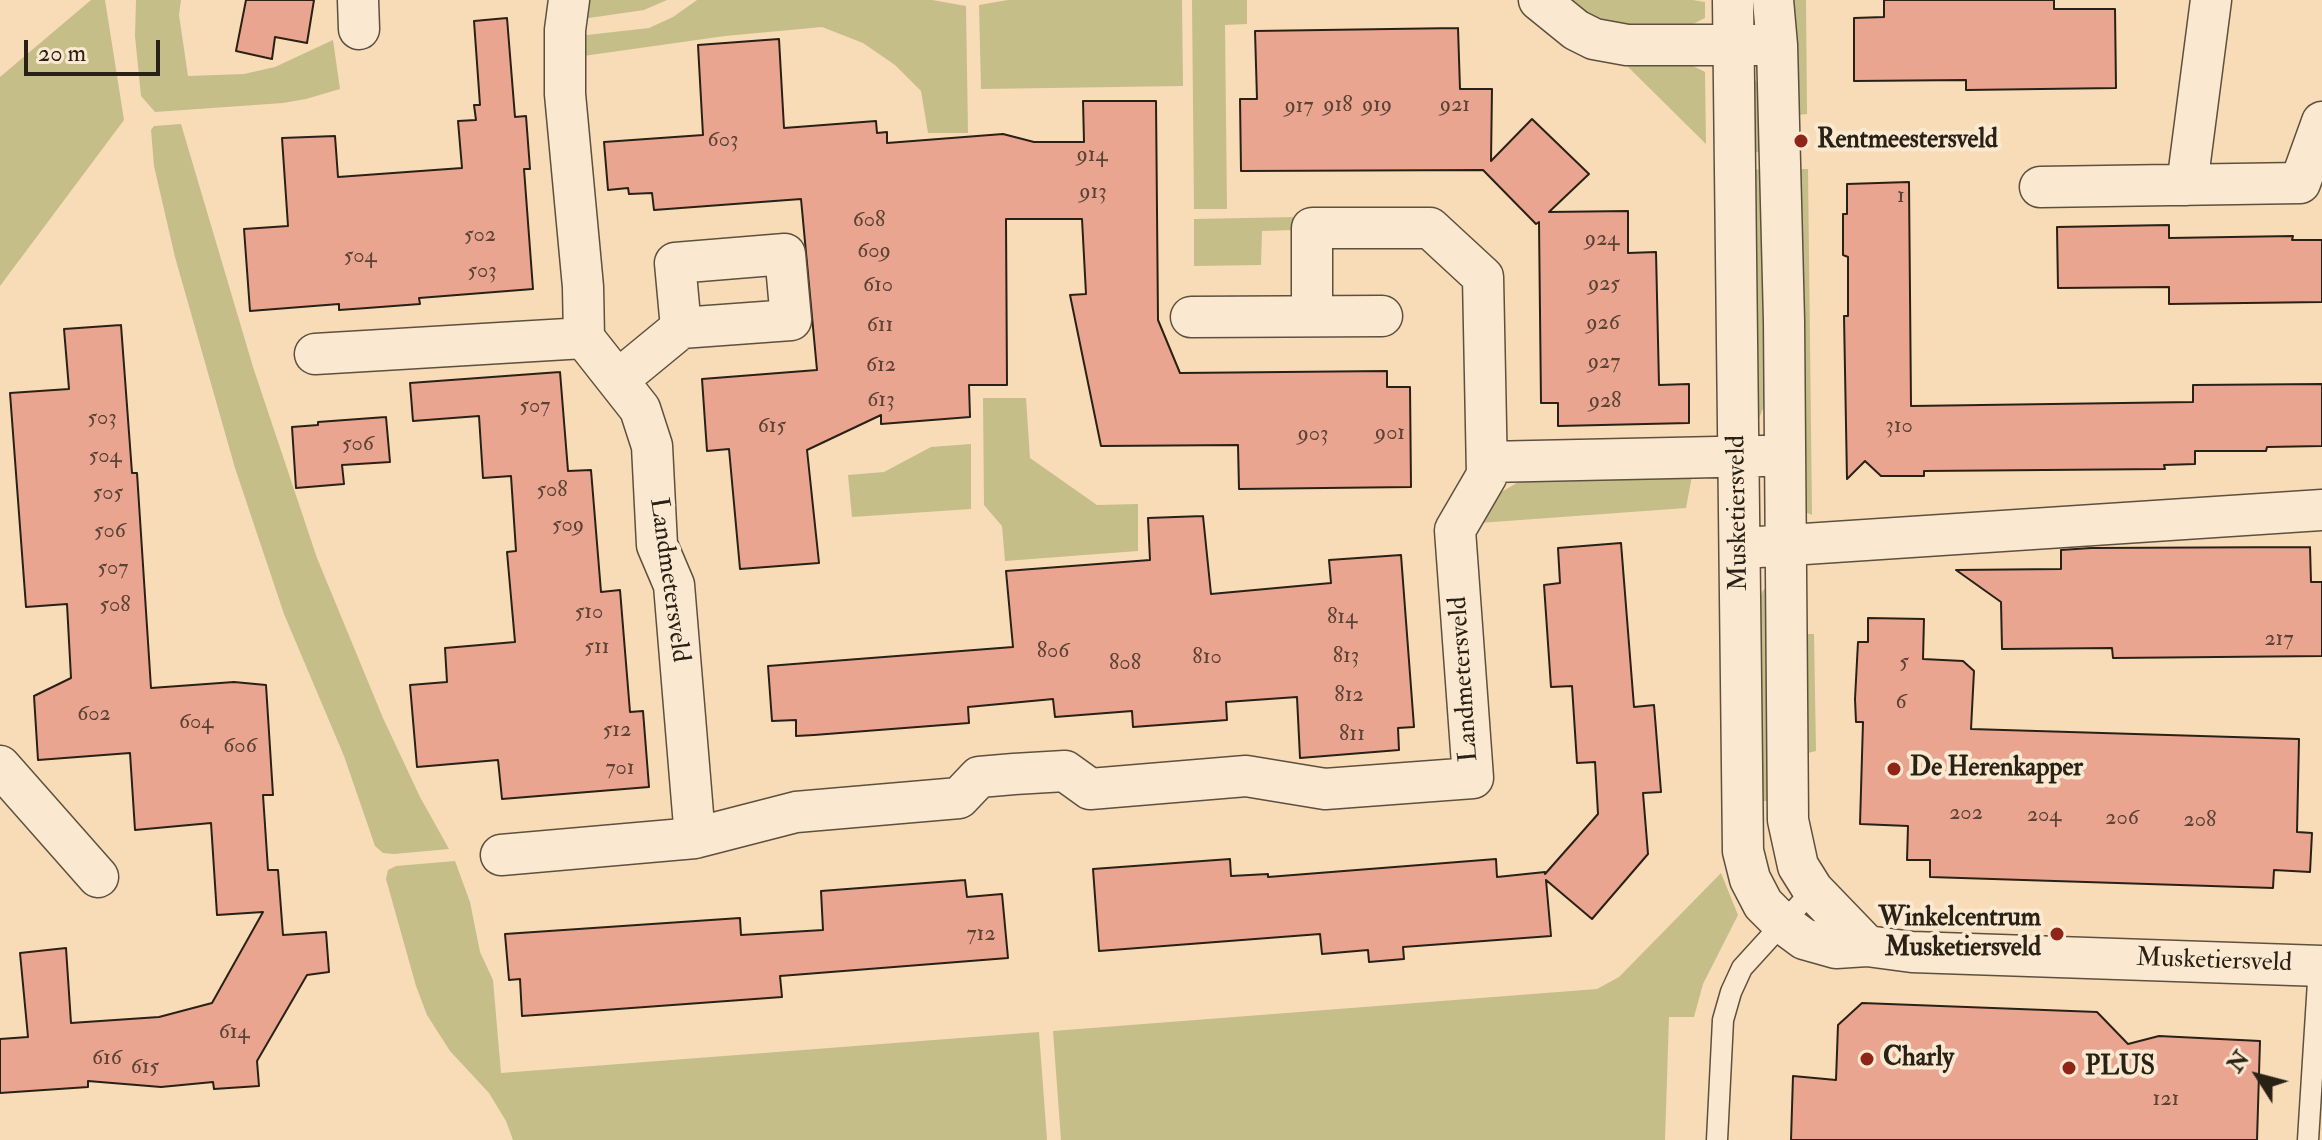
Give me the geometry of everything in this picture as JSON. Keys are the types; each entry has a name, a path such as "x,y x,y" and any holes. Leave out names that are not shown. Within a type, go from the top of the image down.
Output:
{"street":[{"path":"315,354 584,338 583,287 565,94 565,30 569,0"},
{"path":"1539,0 1576,30 1594,39 1627,45 1777,45"},
{"name":"Musketiersveld","path":"1733,0 1743,851 1750,879 1763,904 1804,939 1836,948 1867,946 1912,952 2320,966"},
{"name":"Musketiersveld","path":"1773,0 1777,45 1788,820 1798,866 1813,890 1867,946"},
{"path":"2187,185 2211,0"},
{"path":"2040,187 2300,183 2322,122"},
{"name":"Landmetersveld","path":"501,855 695,838 796,812 959,798 979,777 1014,774 1065,771 1090,789 1246,776 1325,789 1473,778 1455,530 1487,475 1483,277 1430,228 1312,228 1312,316"},
{"path":"1191,317 1382,316"},
{"path":"619,379 681,328"},
{"name":"Landmetersveld","path":"584,338 640,409 652,446 657,545 674,585 695,838"},
{"path":"1487,462 1784,456"},
{"path":"1739,548 2322,510"},
{"path":"0,766 98,877"}],"lane":[{"path":"1717,1140 1723,1020 1731,992 1742,968 1813,890"},
{"path":"2308,1140 2316,1075 2320,966"}],"shaded area":[{"path":"91,0 105,0 124,120 0,286 0,77"},
{"path":"136,0 181,0 179,15 188,76 244,74 275,67 333,40 340,89 283,103 155,112 141,96 135,36"},
{"path":"584,0 667,0 644,10 582,19"},
{"path":"697,0 932,0 966,6 968,133 928,133 921,91 895,65 863,43 822,27 725,36 569,58 569,37 649,28 673,17"},
{"path":"1008,0 1182,0 1183,86 981,89 979,5"},
{"path":"1192,0 1247,0 1247,24 1225,25 1227,209 1194,209"},
{"path":"1566,0 1693,0 1705,2 1705,18 1685,28 1603,24"},
{"path":"1787,0 1806,0 1807,114 1797,115"},
{"path":"1622,61 1685,62 1705,72 1706,144"},
{"path":"1754,78 1763,92 1767,152 1748,152"},
{"path":"181,124 253,367 317,558 383,718 420,797 449,849 394,854 383,853 375,846 344,756 284,614 235,468 175,257 154,166 151,130 154,126"},
{"path":"1767,169 1766,401 1758,421 1748,170"},
{"path":"1798,169 1808,169 1812,515 1805,512"},
{"path":"1296,217 1294,230 1262,231 1261,265 1194,266 1194,219"},
{"path":"983,398 1026,398 1030,458 1097,505 1138,504 1138,551 1005,561 1002,526 984,505"},
{"path":"971,444 971,509 852,517 848,475 884,472 931,447"},
{"path":"1692,476 1686,508 1479,523 1498,494 1520,481"},
{"path":"1766,587 1772,797 1762,801 1758,605"},
{"path":"1800,634 1814,634 1816,751 1808,753 1804,751"},
{"path":"455,861 470,902 480,952 493,980 501,1073 1039,1032 1047,1140 513,1140 506,1121 489,1093 450,1051 427,1015 386,879 388,870 396,866"},
{"path":"1721,873 1738,915 1703,984 1694,1017 1669,1017 1665,1140 1061,1140 1053,1031 1597,989 1619,977"}],"building":[{"path":"246,0 314,0 307,43 275,37 272,59 236,51"},
{"path":"1884,0 2054,0 2054,9 2115,9 2116,88 1966,90 1966,80 1854,81 1854,18 1884,17"},
{"path":"507,18 515,117 526,116 530,169 524,169 533,289 419,298 420,304 339,310 339,304 250,311 244,229 288,226 282,138 335,136 338,177 462,168 458,121 476,120 474,105 480,105 474,21"},
{"path":"1458,28 1460,89 1492,89 1491,161 1532,119 1589,174 1549,212 1628,211 1628,253 1656,252 1659,385 1689,384 1689,423 1558,426 1558,403 1541,403 1539,222 1536,224 1483,170 1241,171 1240,99 1257,99 1255,31"},
{"path":"779,39 784,128 876,121 877,133 887,132 887,143 1003,134 1034,142 1084,142 1083,101 1156,101 1158,320 1180,373 1387,371 1387,387 1410,387 1411,487 1239,489 1238,445 1101,446 1070,295 1086,294 1082,219 1006,219 1007,385 969,385 970,417 881,424 881,415 807,450 819,563 740,569 729,449 707,451 702,379 817,370 801,199 654,210 652,193 629,194 628,188 608,190 604,142 703,135 698,45"},
{"path":"1909,182 1911,406 2193,402 2193,385 2322,384 2322,446 2267,447 2266,451 2195,451 2195,464 2164,465 2165,469 1924,471 1924,476 1881,476 1865,461 1847,479 1844,316 1848,316 1848,257 1843,255 1843,214 1847,214 1847,184"},
{"path":"2169,225 2169,238 2293,236 2292,240 2322,240 2322,302 2169,304 2169,287 2058,288 2057,227"},
{"path":"121,325 132,473 137,473 151,688 234,682 266,685 273,795 263,795 268,870 278,870 283,935 326,932 329,972 307,975 257,1061 259,1086 214,1089 213,1082 161,1087 88,1081 88,1087 0,1093 0,1039 28,1037 20,953 66,948 71,1023 159,1017 212,1003 263,912 217,915 211,823 135,830 130,753 38,760 34,696 71,678 67,604 26,607 10,393 69,389 64,329"},
{"path":"560,372 568,471 591,470 601,592 620,590 630,712 643,711 649,787 502,799 498,760 417,767 410,685 447,682 445,648 515,642 507,552 516,551 511,476 483,478 479,416 413,421 410,383"},
{"path":"386,417 390,462 342,465 344,484 296,488 292,427"},
{"path":"1203,516 1211,594 1331,583 1329,560 1401,555 1414,727 1398,728 1399,750 1300,758 1297,697 1226,702 1227,720 1133,727 1132,711 1055,717 1053,699 968,707 969,723 796,736 796,720 772,721 768,666 1013,647 1006,571 1150,560 1148,518"},
{"path":"1621,543 1634,707 1654,705 1661,792 1643,793 1648,854 1592,919 1546,880 1551,936 1403,947 1404,959 1369,962 1368,950 1322,954 1320,934 1099,951 1093,869 1230,859 1231,876 1268,874 1268,877 1496,859 1497,877 1545,874 1598,814 1595,762 1577,763 1572,686 1551,687 1544,585 1560,583 1558,548"},
{"path":"2310,547 2311,582 2322,582 2322,656 2113,658 2112,648 2002,649 2001,602 1956,570 2061,569 2061,550 2091,548"},
{"path":"1868,618 1924,619 1923,659 1963,661 1974,671 1971,729 2299,739 2297,832 2312,833 2310,872 2274,870 2273,888 1930,877 1930,860 1907,860 1908,826 1860,824 1863,722 1856,722 1855,699 1858,642 1868,642"},
{"path":"965,880 967,897 1002,894 1008,958 780,976 782,997 522,1016 520,979 509,980 505,934 740,918 741,935 823,930 821,891"},
{"path":"1862,1003 2097,1012 2128,1044 2159,1036 2260,1041 2257,1140 1791,1140 1793,1076 1836,1080 1838,1025"}],"place":[{"name":"Rentmeestersveld","path":"1801,141"},
{"name":"De Herenkapper","path":"1894,769"},
{"name":"Winkelcentrum Musketiersveld","path":"2057,934"},
{"name":"Charly","path":"1867,1059"},
{"name":"PLUS","path":"2069,1068"}]}
